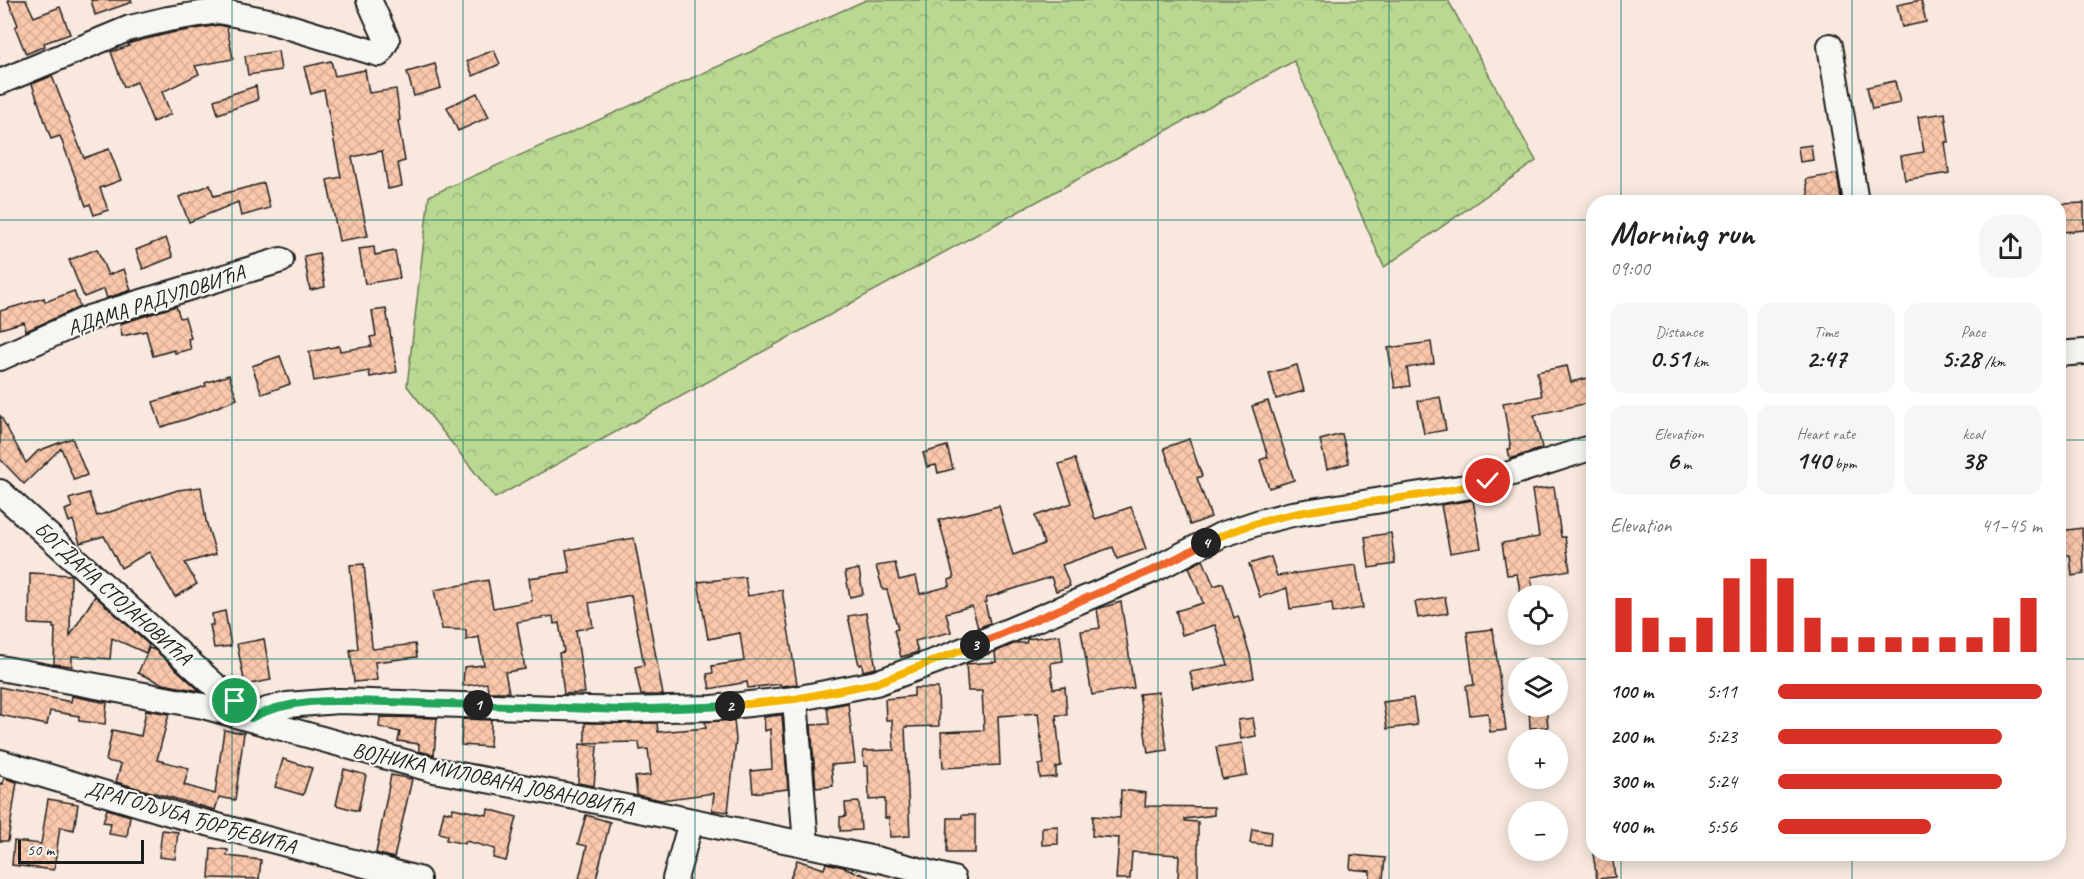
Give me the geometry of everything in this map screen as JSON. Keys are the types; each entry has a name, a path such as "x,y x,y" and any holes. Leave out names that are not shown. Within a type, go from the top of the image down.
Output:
{"street":[{"path":"0,82 130,28 217,6 379,54 387,40 369,0"},
{"path":"1830,46 1855,195"},
{"name":"АДАМА РАДУЛОВИЋА","path":"0,358 89,318 281,260"},
{"path":"2066,353 2084,352"},
{"path":"251,718 267,710 287,705 339,700 622,710 713,708 795,699 876,683 950,656 1153,570 1221,536 1260,522 1292,514 1472,486 1586,449"},
{"name":"БОГДАНА СТОЈАНОВИЋА","path":"0,492 251,718"},
{"name":"ВОЈНИКА МИЛОВАНА ЈОВАНОВИЋА","path":"0,668 193,704 251,718 434,770 880,860 953,879"},
{"path":"795,699 807,845"},
{"name":"ДРАГОЉУБА ЂОРЂЕВИЋА","path":"0,762 173,814 418,879"},
{"path":"675,879 691,822"}],"green space":[{"path":"866,0 1448,0 1536,161 1384,267 1294,61 495,498 407,386 429,196"}],"building":[{"path":"8,0 26,0 34,17 60,7 70,34 44,43 45,46 26,54 15,27 18,25"},
{"path":"91,0 131,0 132,2 95,15"},
{"path":"1921,0 1926,22 1902,27 1897,5"},
{"path":"219,25 227,27 233,59 195,66 199,74 162,92 171,114 153,122 137,82 124,87 111,52 134,42"},
{"path":"494,50 500,64 473,76 467,61"},
{"path":"278,51 281,70 248,75 245,56"},
{"path":"331,61 335,76 365,70 369,93 396,89 400,120 398,121 405,161 398,163 402,186 388,189 382,151 352,157 368,236 339,241 327,180 341,177 324,90 311,94 304,67"},
{"path":"435,64 441,88 414,96 407,72"},
{"path":"52,76 84,158 109,149 121,180 100,188 108,210 94,215 90,204 86,206 60,136 51,139 32,84"},
{"path":"1895,81 1900,103 1872,109 1867,87"},
{"path":"256,86 258,100 218,114 214,100"},
{"path":"477,93 489,117 458,131 447,107"},
{"path":"1945,113 1949,142 1945,142 1949,173 1905,180 1901,156 1924,152 1918,117"},
{"path":"1811,145 1813,160 1800,162 1798,147"},
{"path":"1837,174 1840,195 1809,195 1806,179"},
{"path":"264,183 270,208 241,216 238,202 189,222 179,197 210,185 214,196"},
{"path":"2084,203 2084,230 2066,232 2066,204"},
{"path":"166,238 173,257 143,269 136,250"},
{"path":"374,247 375,255 395,251 400,278 365,284 359,249"},
{"path":"97,249 108,275 124,269 131,290 107,298 104,289 84,297 69,260"},
{"path":"319,253 325,287 310,290 304,256"},
{"path":"74,291 80,307 26,331 24,322 0,329 0,311 44,298 45,302"},
{"path":"176,306 180,318 185,317 191,338 188,339 191,349 175,353 174,350 153,356 146,331 122,336 120,324"},
{"path":"386,309 397,372 370,377 369,371 314,381 309,352 339,346 340,351 372,346 370,337 376,336 372,311"},
{"path":"1431,342 1434,363 1407,368 1410,386 1395,388 1388,348"},
{"path":"280,356 290,384 262,394 252,366"},
{"path":"1297,365 1304,391 1276,399 1269,373"},
{"path":"1567,366 1571,382 1586,379 1586,404 1534,415 1542,448 1510,459 1508,449 1511,449 1503,403 1542,396 1537,372"},
{"path":"229,375 237,399 161,427 153,402 206,386 205,383"},
{"path":"1440,397 1446,430 1424,434 1418,401"},
{"path":"1268,401 1294,480 1269,488 1260,460 1268,457 1252,406"},
{"path":"0,415 26,463 38,451 72,438 87,475 74,480 61,448 24,484 0,459"},
{"path":"1342,434 1349,463 1327,469 1320,440"},
{"path":"1189,439 1202,476 1197,478 1211,517 1190,525 1164,448"},
{"path":"947,446 953,469 938,473 936,465 927,467 923,453"},
{"path":"1075,459 1095,519 1131,507 1146,549 1117,559 1113,547 1062,565 1070,586 1056,591 1051,577 986,598 990,623 978,628 972,606 946,613 951,632 915,641 918,652 901,657 894,630 898,629 887,590 883,590 876,566 895,563 899,580 916,576 920,594 950,586 949,580 954,578 939,520 999,506 1013,555 1044,544 1035,516 1072,503 1059,464"},
{"path":"201,487 206,521 216,554 185,563 197,584 175,597 149,552 121,568 104,536 80,543 73,520 69,522 65,510 72,507 69,499 89,493 97,516 178,490"},
{"path":"1554,487 1561,537 1565,537 1570,570 1531,577 1532,585 1519,585 1517,574 1507,575 1502,543 1539,537 1532,490"},
{"path":"1473,500 1481,548 1450,553 1441,505"},
{"path":"2082,528 2084,574 2072,576 2070,555 2066,555 2066,530"},
{"path":"1391,533 1395,564 1369,568 1365,537"},
{"path":"634,538 663,695 641,695 635,667 644,665 631,595 589,603 593,627 576,630 585,693 564,694 559,653 564,652 559,623 554,624 553,616 517,622 525,669 505,672 509,692 488,692 487,683 463,686 464,667 484,665 479,637 466,640 466,630 442,629 434,590 488,580 493,608 532,601 529,578 570,572 566,550"},
{"path":"1271,557 1277,576 1356,565 1363,608 1333,613 1332,603 1290,609 1287,588 1260,597 1249,564"},
{"path":"1203,560 1214,586 1223,583 1234,618 1238,616 1250,655 1254,678 1194,690 1190,672 1228,665 1215,625 1182,635 1176,611 1203,603 1189,567"},
{"path":"364,564 373,649 415,644 417,657 375,662 377,680 354,682 350,650 358,649 350,565"},
{"path":"859,569 863,594 850,597 845,572"},
{"path":"30,573 71,575 70,636 95,596 149,645 146,653 112,638 110,659 72,656 72,666 54,664 55,628 53,625 29,624"},
{"path":"745,577 748,596 782,590 797,684 748,688 747,682 710,689 707,674 713,673 712,666 744,661 740,633 708,639 698,582"},
{"path":"1445,597 1448,613 1418,618 1415,602"},
{"path":"1121,602 1134,688 1092,695 1081,631 1100,628 1097,609"},
{"path":"225,611 231,646 214,648 210,625 213,625 212,614"},
{"path":"866,613 876,668 863,671 862,664 859,665 848,616"},
{"path":"1493,629 1506,730 1490,732 1488,713 1470,715 1466,686 1474,685 1467,632"},
{"path":"1060,635 1063,661 1051,663 1053,689 1065,687 1067,715 1056,715 1061,766 1056,767 1056,777 1040,778 1039,765 1044,764 1038,713 998,716 1000,765 943,768 941,732 984,730 982,691 968,691 966,664 996,662 995,652 1016,643 1026,643 1027,639"},
{"path":"264,639 271,680 245,685 237,644"},
{"path":"149,648 155,650 200,691 163,684 138,673"},
{"path":"0,687 71,702 72,696 107,703 105,724 79,721 79,716 50,711 47,725 0,715"},
{"path":"914,688 938,688 939,726 905,727 910,836 890,837 889,818 885,818 885,799 869,800 868,766 864,766 863,751 894,750 892,720 886,720 885,699 914,696"},
{"path":"1159,692 1167,750 1148,753 1139,694"},
{"path":"1413,698 1417,725 1387,729 1383,702"},
{"path":"848,703 855,763 831,765 833,786 816,788 811,725 829,724 827,707"},
{"path":"146,710 169,714 157,760 189,768 184,785 215,794 224,730 244,733 235,800 219,797 215,810 116,782 121,764 106,761 112,730 141,736"},
{"path":"782,715 788,789 753,793 751,771 772,769 770,729 765,731 764,717"},
{"path":"380,717 437,718 434,755 419,751 419,744 398,741 400,732 379,727"},
{"path":"1530,717 1547,717 1548,727 1530,728"},
{"path":"1253,718 1256,736 1241,739 1238,720"},
{"path":"462,719 491,720 490,747 461,745"},
{"path":"734,720 736,740 728,812 712,810 714,793 661,800 637,795 635,777 651,775 648,749 640,750 639,742 585,743 585,723 657,723 658,732 706,728 705,722"},
{"path":"1242,743 1247,775 1222,779 1216,747"},
{"path":"580,744 597,746 594,786 578,783"},
{"path":"283,759 312,768 303,795 275,787"},
{"path":"344,769 366,775 358,811 336,805"},
{"path":"391,775 412,779 394,858 376,853"},
{"path":"4,778 17,782 8,841 0,841 0,783 3,784"},
{"path":"1121,790 1146,793 1145,806 1214,807 1214,815 1185,819 1185,821 1198,822 1198,879 1178,879 1179,855 1132,852 1130,879 1116,879 1119,838 1092,836 1093,816 1120,818"},
{"path":"48,799 78,804 74,830 60,827 54,870 12,865 14,841 41,844"},
{"path":"859,802 861,830 840,831 840,817 846,816 845,803"},
{"path":"453,808 487,815 488,809 517,817 506,861 493,858 495,849 466,841 465,844 446,840 447,835 439,833 444,811 452,813"},
{"path":"107,809 130,816 127,837 109,834 111,823 103,822"},
{"path":"586,815 610,822 596,879 579,879 587,846 578,844"},
{"path":"962,815 975,815 975,853 947,853 948,818 962,818"},
{"path":"1058,826 1058,844 1042,845 1042,827"},
{"path":"1252,829 1271,832 1270,845 1250,843"},
{"path":"162,830 178,832 175,859 159,857"},
{"path":"211,848 228,850 227,856 261,860 259,879 209,878"},
{"path":"1351,855 1385,858 1383,879 1370,879 1370,871 1350,869"},
{"path":"797,860 824,869 826,863 843,867 869,877 869,879 790,879"},
{"path":"1594,861 1613,861 1615,877 1597,879"}],"route":[{"path":"235,701 251,718 267,710 287,705 339,700 622,710 713,708 795,699 876,683 950,656 1153,570 1221,536 1260,522 1292,514 1456,489 1488,481"}]}
